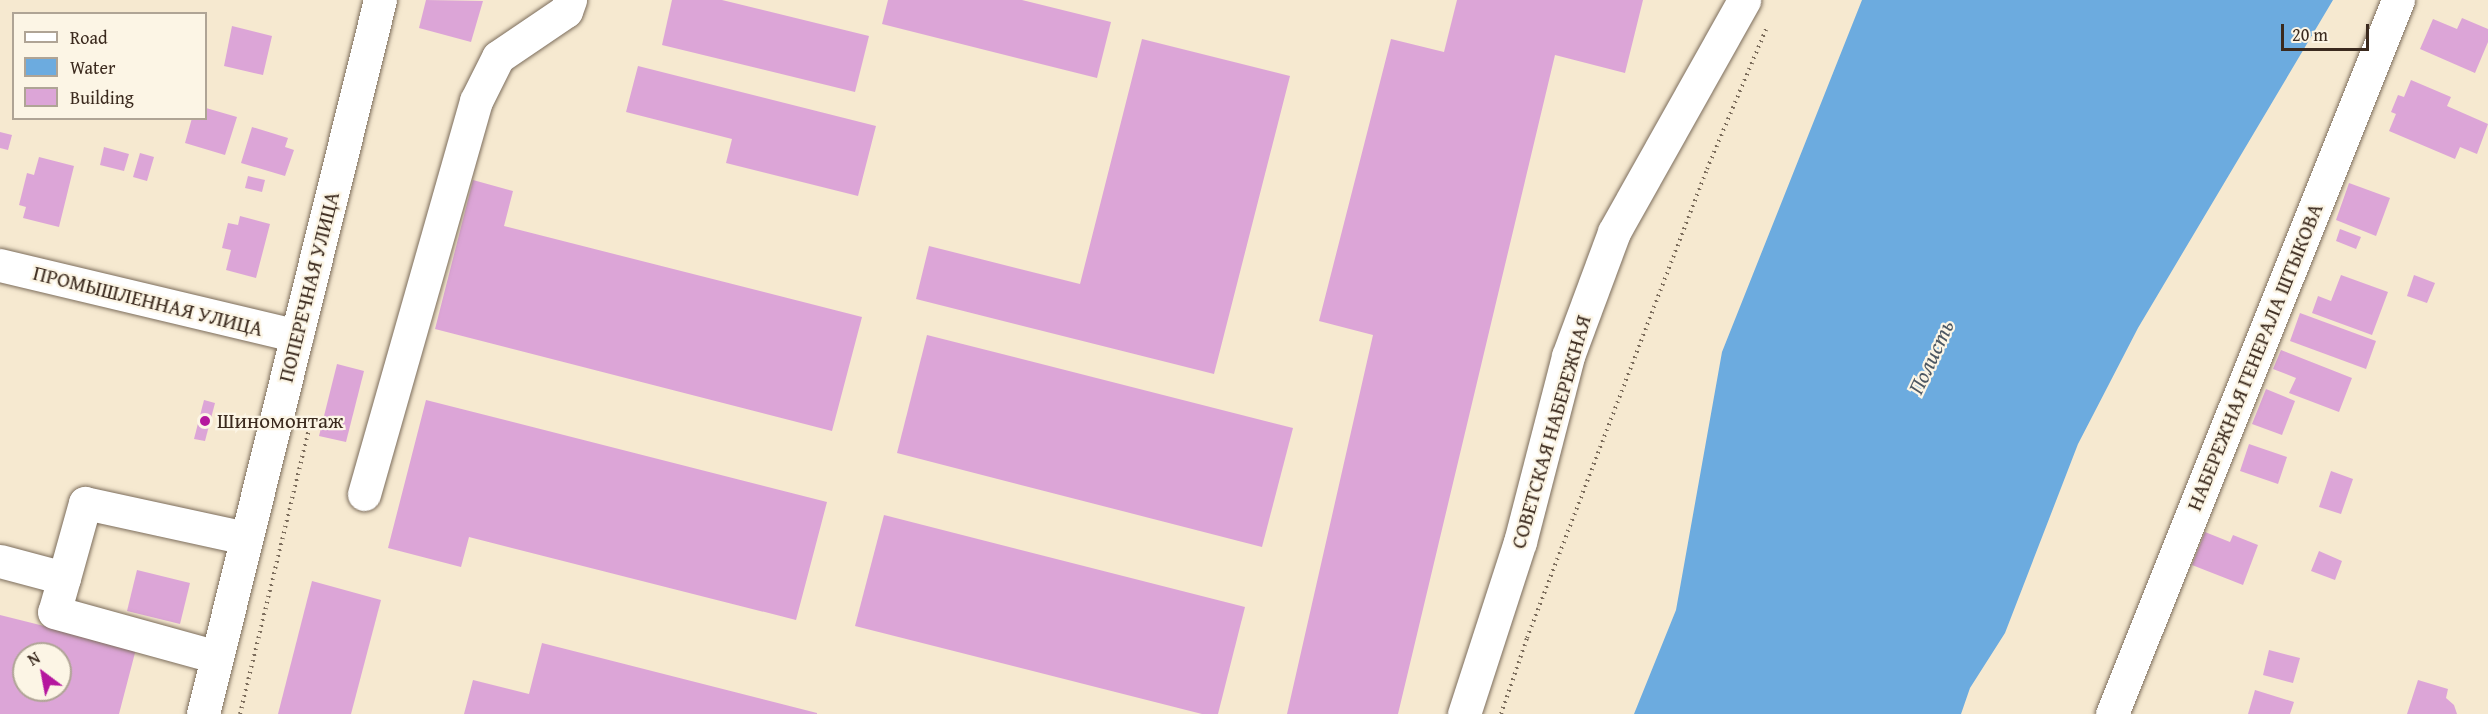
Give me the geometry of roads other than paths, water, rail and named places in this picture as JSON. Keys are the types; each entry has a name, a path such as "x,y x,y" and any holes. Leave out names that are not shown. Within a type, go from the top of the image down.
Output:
{"street":[{"name":"ПОПЕРЕЧНАЯ УЛИЦА","path":"203,714 380,0"},
{"path":"364,494 476,101 498,57 566,10 570,0"},
{"name":"СОВЕТСКАЯ НАБЕРЕЖНАЯ","path":"1464,714 1520,542 1568,356 1614,232 1744,0"},
{"name":"НАБЕРЕЖНАЯ ГЕНЕРАЛА ШТЫКОВА","path":"2112,714 2398,0"},
{"name":"ПРОМЫШЛЕННАЯ УЛИЦА","path":"0,265 297,336"},
{"path":"217,657 54,612 85,503 245,538"},
{"path":"0,561 64,578"}],"water":[{"name":"Полисть","path":"1862,0 2333,0 2138,328 2078,444 2005,633 1970,688 1961,714 1634,714 1676,610 1722,352"}],"place":[{"name":"Шиномонтаж","path":"205,421"}]}
